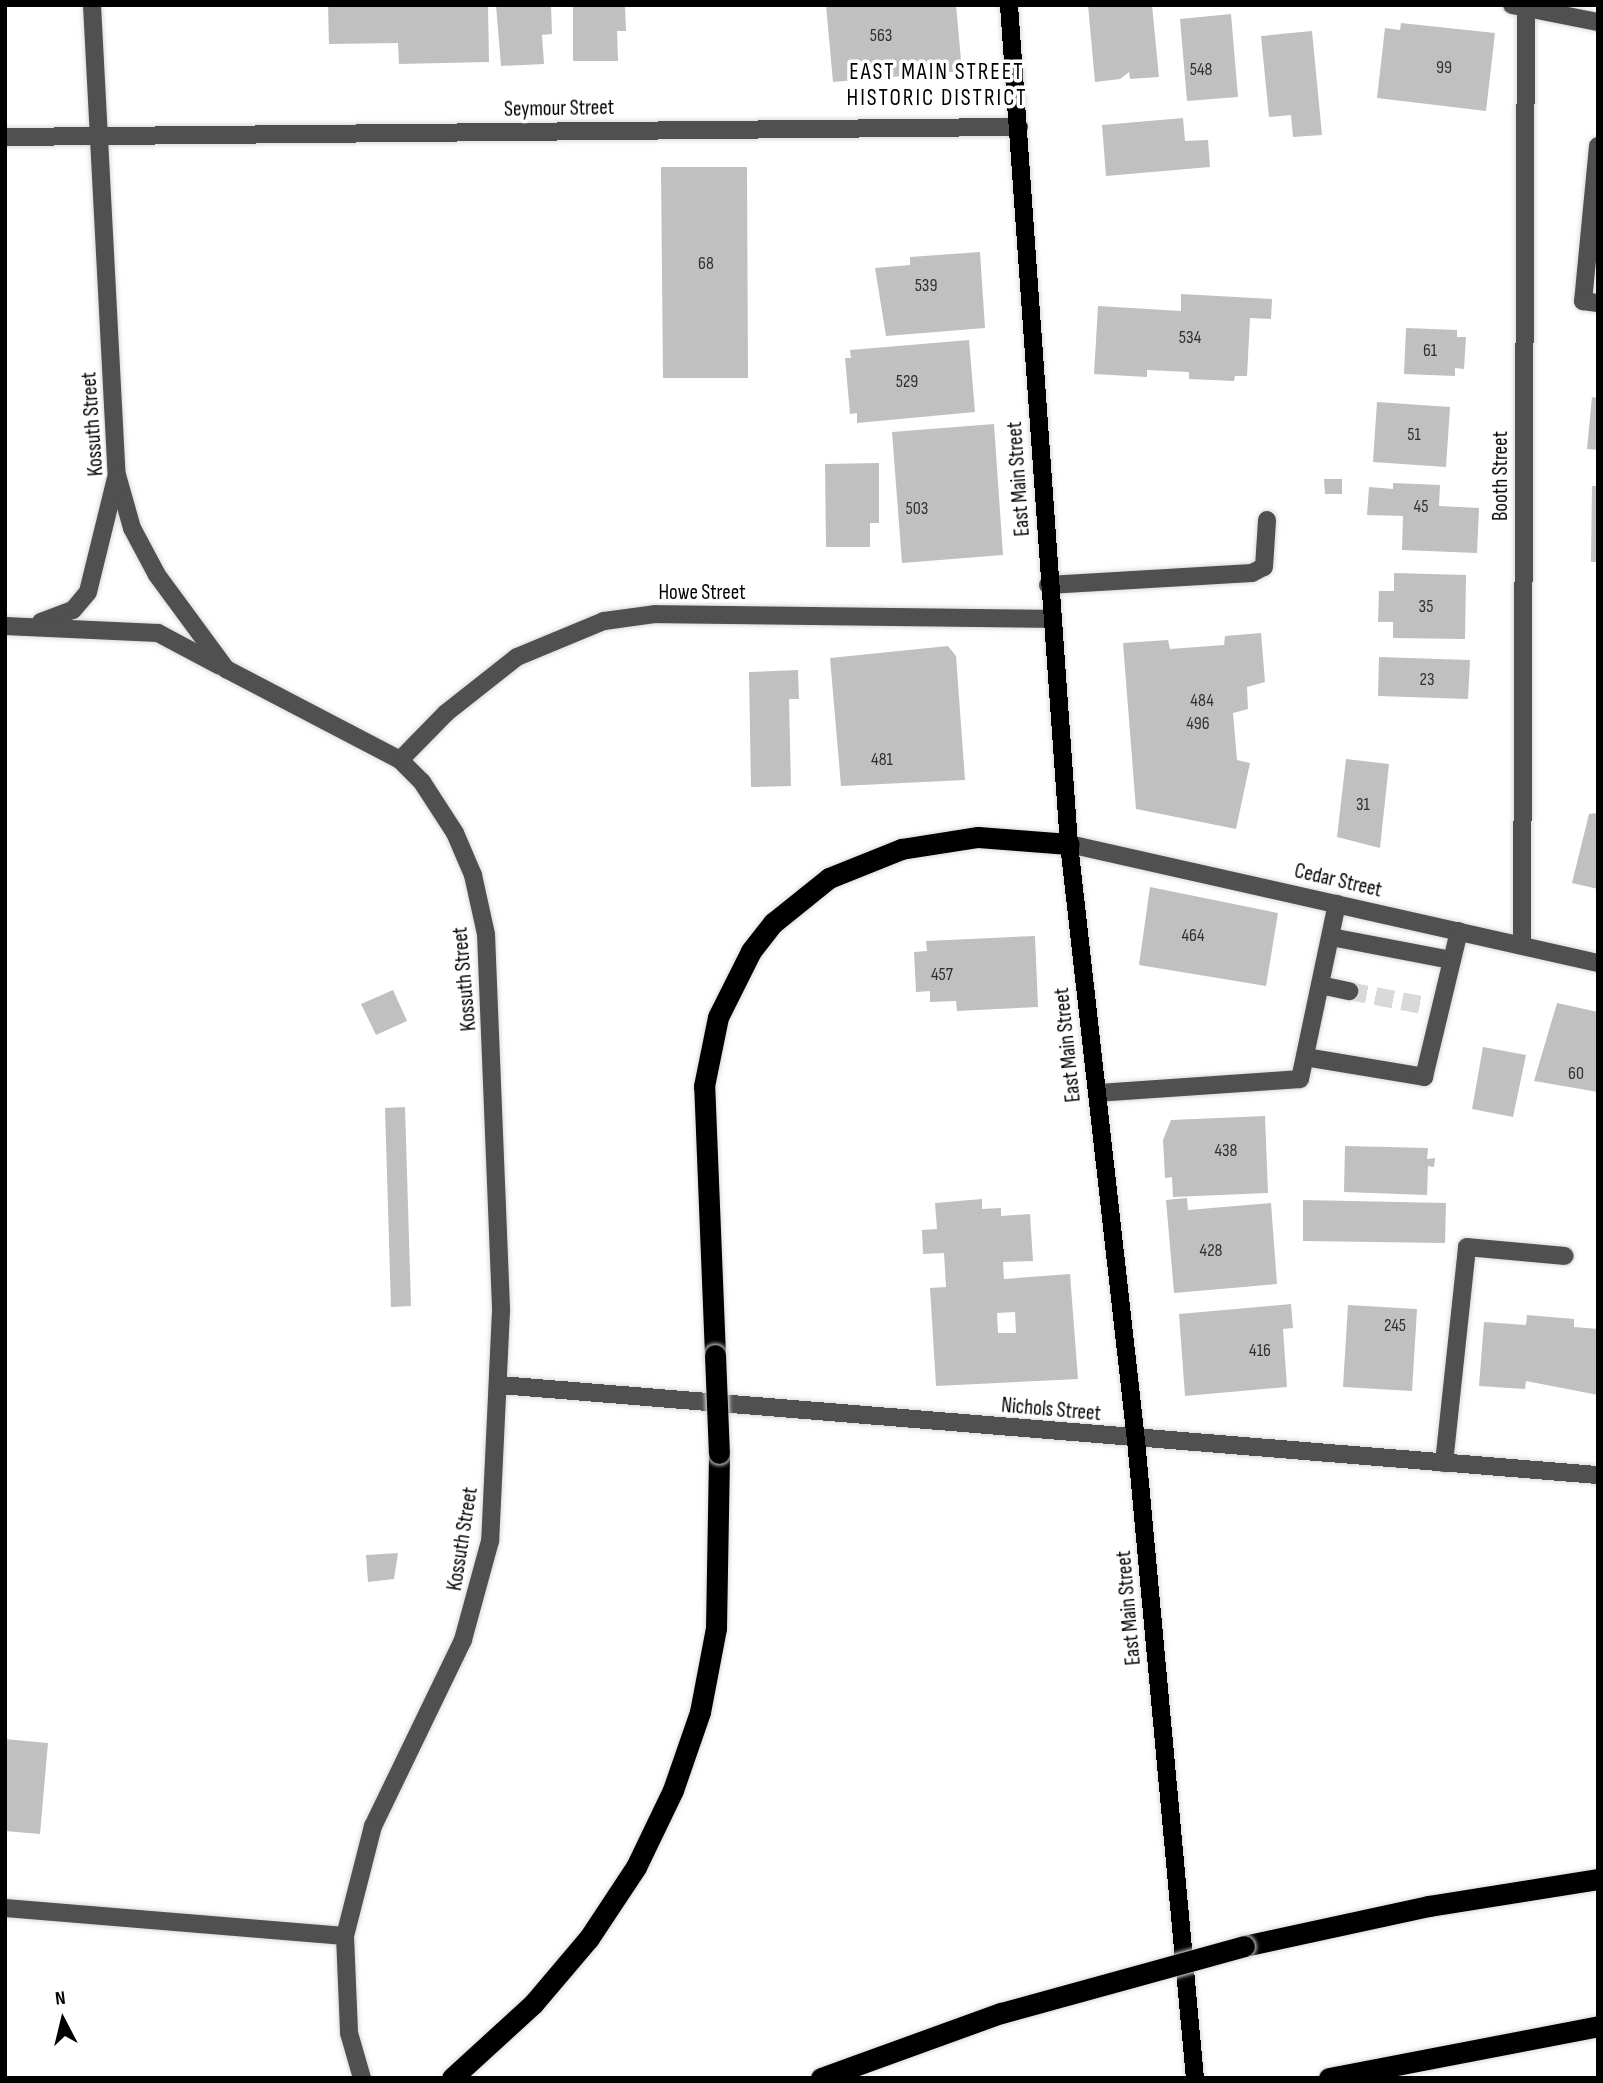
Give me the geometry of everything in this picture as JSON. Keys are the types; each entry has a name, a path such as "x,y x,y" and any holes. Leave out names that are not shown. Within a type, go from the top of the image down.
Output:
{"highway":[{"path":"453,2078 563,1971 636,1867 688,1751 709,1670 719,1585 719,1453 704,1086 718,1017 751,951 773,923 829,878 901,849 978,837 1069,844"},
{"path":"821,2078 1001,2013 1244,1945 1429,1906 1598,1879"},
{"path":"1329,2078 1598,2026"}],"main road":[{"name":"East Main Street","path":"1009,5 1020,127 1050,619 1069,844 1136,1440 1195,2078"}],"street":[{"name":"Kossuth Street","path":"92,5 117,475 132,528 157,575 226,669 400,760 455,833 473,875 486,934 500,1385 491,1541 481,1590 463,1640 373,1826 345,1936 349,2033 362,2078"},
{"path":"1519,7 1598,22"},
{"name":"Booth Street","path":"1519,7 1522,945"},
{"name":"Seymour Street","path":"5,137 1020,127"},
{"path":"1598,146 1583,302 1598,303"},
{"path":"32,625 73,610 88,592 117,475"},
{"path":"1048,585 1252,573 1264,567 1267,520"},
{"name":"Howe Street","path":"400,760 455,705 517,657 604,621 654,614 1050,619"},
{"path":"5,626 32,625 158,633 226,669"},
{"name":"Cedar Street","path":"1069,844 1598,963"},
{"path":"1097,1093 1300,1079 1338,904"},
{"path":"1305,1057 1424,1077 1459,931"},
{"path":"1331,937 1452,960"},
{"path":"1320,985 1349,991"},
{"path":"1422,1005 1440,1009"},
{"path":"1444,1463 1467,1247 1565,1256"},
{"name":"Nichols Street","path":"500,1385 1136,1440 1598,1475"},
{"path":"5,1908 345,1936"}],"building":[{"path":"328,5 488,5 489,62 399,64 398,43 329,44"},
{"path":"496,5 551,5 552,34 542,35 544,64 501,66"},
{"path":"573,5 625,5 626,31 617,31 618,61 573,61"},
{"path":"826,5 956,5 962,71 833,82"},
{"path":"1088,5 1152,5 1159,77 1130,79 1129,72 1120,79 1095,82"},
{"path":"1231,14 1238,97 1187,101 1180,19"},
{"path":"1401,23 1495,33 1486,111 1377,98 1385,28 1400,30"},
{"path":"1312,31 1322,135 1293,137 1291,115 1269,117 1261,36"},
{"path":"1183,118 1185,141 1208,140 1210,167 1106,176 1102,125"},
{"path":"661,167 747,167 748,378 663,378"},
{"path":"980,252 985,328 886,336 875,268 910,265 910,257"},
{"path":"1181,294 1272,299 1271,319 1250,318 1247,376 1235,376 1234,381 1189,379 1189,372 1147,370 1147,377 1094,374 1098,306 1181,311"},
{"path":"1406,328 1457,330 1457,337 1466,337 1464,369 1455,368 1455,376 1404,374"},
{"path":"969,340 975,412 857,423 857,413 850,414 845,358 851,358 850,350"},
{"path":"1592,397 1598,398 1598,450 1587,449"},
{"path":"1377,402 1450,407 1446,467 1373,462"},
{"path":"994,424 1003,555 902,563 892,432"},
{"path":"879,463 879,523 870,523 870,547 826,547 825,464"},
{"path":"1324,479 1342,479 1342,494 1325,494"},
{"path":"1393,483 1440,485 1439,506 1479,508 1477,553 1402,550 1403,516 1367,515 1369,487 1393,489"},
{"path":"1592,486 1598,486 1598,562 1591,562"},
{"path":"1394,573 1466,575 1465,639 1393,638 1393,622 1378,622 1379,591 1394,591"},
{"path":"1261,633 1265,682 1247,687 1248,709 1233,713 1237,760 1250,763 1236,829 1136,809 1123,643 1168,640 1170,649 1224,645 1225,636"},
{"path":"948,646 956,656 965,780 841,786 830,658"},
{"path":"1379,657 1470,660 1468,699 1378,696"},
{"path":"798,670 799,699 789,699 791,786 751,787 749,672"},
{"path":"1346,759 1389,764 1380,848 1337,837"},
{"path":"1598,813 1598,889 1572,883 1589,814"},
{"path":"1150,887 1278,913 1266,986 1139,965"},
{"path":"1035,936 1038,1007 957,1011 956,1001 930,1002 930,991 916,992 914,952 927,951 926,941"},
{"path":"393,990 407,1021 376,1035 361,1004"},
{"path":"1557,1003 1598,1012 1598,1092 1534,1081"},
{"path":"1483,1047 1526,1055 1513,1117 1472,1109"},
{"path":"405,1107 411,1306 391,1307 385,1108"},
{"path":"1265,1116 1268,1193 1173,1197 1172,1177 1165,1178 1163,1140 1171,1120"},
{"path":"1345,1146 1428,1148 1427,1159 1435,1158 1434,1167 1428,1166 1427,1195 1344,1192"},
{"path":"1187,1198 1188,1210 1271,1203 1277,1284 1174,1293 1166,1200"},
{"path":"982,1199 982,1209 1001,1208 1001,1216 1030,1214 1033,1261 1003,1262 1004,1279 1070,1274 1078,1379 936,1386 930,1288 946,1287 944,1253 923,1254 922,1230 937,1229 935,1203","holes":["1015,1312 1016,1333 998,1333 997,1313"]},
{"path":"1303,1200 1446,1203 1445,1243 1303,1241"},
{"path":"1291,1304 1293,1328 1283,1329 1287,1387 1185,1396 1179,1314"},
{"path":"1348,1305 1417,1309 1412,1391 1343,1387"},
{"path":"1527,1315 1574,1319 1574,1327 1598,1329 1598,1395 1526,1381 1525,1389 1479,1386 1484,1322 1526,1325"},
{"path":"398,1553 394,1579 368,1582 366,1555"},
{"path":"5,1739 48,1743 40,1834 5,1831"}],"tunnel":[{"path":"1349,991 1422,1005"}],"district":[{"name":"EAST MAIN STREET HISTORIC DISTRICT","path":"937,85"}]}
